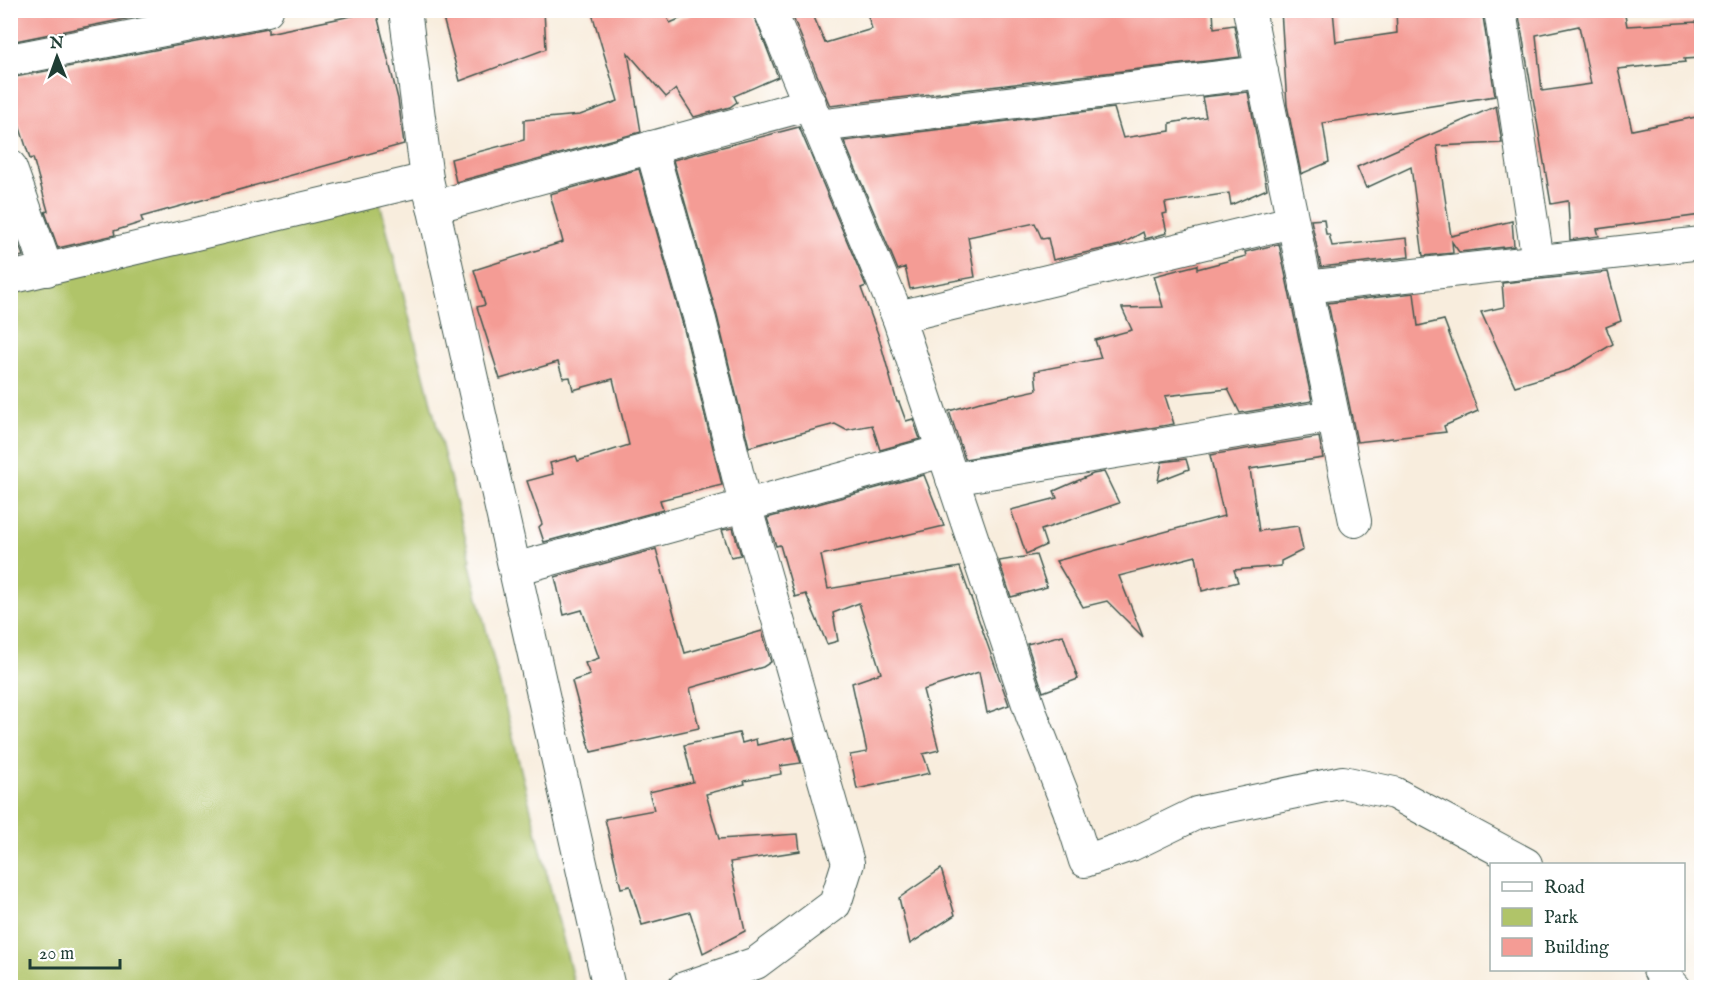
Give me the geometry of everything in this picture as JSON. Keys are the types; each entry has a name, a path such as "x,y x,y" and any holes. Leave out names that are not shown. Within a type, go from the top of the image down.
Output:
{"street":[{"path":"10,60 267,10"},
{"path":"405,10 430,193 609,987"},
{"path":"770,10 898,318 1028,705 1069,810 1084,861 1131,845 1197,813 1343,782 1394,793 1524,863"},
{"path":"1249,10 1355,521"},
{"path":"1500,10 1538,261"},
{"path":"10,278 814,115 1262,72"},
{"path":"651,147 700,320 745,505 848,863 835,904 756,963 684,987"},
{"path":"10,166 46,270"},
{"path":"898,318 1293,222"},
{"path":"1306,287 1701,243"},
{"path":"515,568 745,505 948,465 1333,416"},
{"path":"1661,971 1675,987"}],"green space":[{"path":"379,199 471,560 469,561 575,987 11,987 10,289"}],"building":[{"path":"10,10 170,10 10,42"},
{"path":"456,10 544,10 546,49 460,81 442,14"},
{"path":"591,10 663,10 670,23 700,10 752,10 778,77 734,96 737,102 730,107 694,117 676,89 666,97 628,53 641,132 456,182 451,159 524,140 524,120 580,115 618,101"},
{"path":"790,10 811,10 825,43 872,29 866,10 1213,10 1214,28 1234,25 1240,57 830,106"},
{"path":"1281,10 1333,10 1336,42 1397,33 1396,10 1482,10 1495,96 1323,123 1329,162 1301,174 1287,105"},
{"path":"1518,10 1624,10 1627,26 1697,22 1701,58 1684,59 1685,62 1618,69 1632,130 1701,116 1701,215 1597,229 1599,236 1570,240 1568,201 1551,204","holes":["1579,26 1591,84 1542,91 1536,35"]},
{"path":"376,11 398,99 404,144 141,217 143,222 114,231 115,235 58,248 45,212 48,211 33,158 30,159 10,97 10,78 268,28 268,33"},
{"path":"1248,92 1267,189 1231,205 1229,193 1165,203 1167,213 1163,214 1167,233 1145,239 1143,232 1120,245 1053,260 1048,238 1042,239 1035,223 968,237 975,277 910,289 905,267 898,270 844,141 1114,108 1123,138 1170,131 1170,123 1206,117 1202,97"},
{"path":"1496,106 1502,143 1437,146 1451,236 1512,221 1514,246 1459,252 1452,242 1453,253 1423,256 1411,167 1366,188 1357,167"},
{"path":"799,127 866,286 861,288 878,334 897,402 899,402 906,421 913,419 920,439 880,450 872,425 846,430 835,424 749,447 717,316 673,160"},
{"path":"639,169 683,325 722,485 660,500 663,510 544,542 539,527 542,524 527,481 553,474 550,463 576,456 578,461 629,445 613,379 573,390 570,377 563,378 558,362 500,379 477,307 485,305 474,270 563,242 550,194"},
{"path":"1324,219 1326,234 1329,234 1332,246 1407,238 1409,257 1321,267 1311,220"},
{"path":"10,221 23,256 10,259"},
{"path":"1279,244 1312,401 1240,413 1228,389 1165,396 1174,424 965,459 949,411 1037,390 1035,371 1101,358 1095,340 1132,330 1122,308 1163,307 1154,276 1197,265 1197,269 1246,256 1245,252"},
{"path":"1608,272 1621,321 1606,327 1613,344 1569,370 1515,386 1481,312 1504,307 1502,283"},
{"path":"1414,293 1418,326 1444,320 1478,411 1444,426 1446,432 1357,442 1328,303"},
{"path":"1319,437 1323,458 1250,469 1259,531 1298,526 1303,550 1281,561 1281,566 1234,570 1238,582 1202,591 1196,556 1119,576 1143,637 1107,601 1083,607 1056,561 1224,516 1210,455"},
{"path":"1186,459 1189,469 1158,481 1162,462"},
{"path":"1104,472 1119,503 1041,530 1046,545 1026,554 1011,510 1057,498 1054,491 1093,474"},
{"path":"924,475 944,526 821,555 828,589 960,567 1009,705 987,713 979,672 923,690 939,750 923,754 930,773 857,789 850,755 867,752 852,683 881,673 859,603 833,613 838,641 827,644 806,594 795,597 780,545 776,546 767,518"},
{"path":"733,528 741,555 731,557 722,530"},
{"path":"656,549 685,653 762,631 771,662 763,667 690,688 699,728 591,752 572,681 590,675 585,663 599,658 582,610 564,615 555,577"},
{"path":"1036,555 1047,587 1011,597 999,561"},
{"path":"1063,635 1078,679 1043,692 1027,644"},
{"path":"739,733 742,743 756,739 757,745 793,737 801,763 780,766 781,774 744,781 745,784 706,794 719,839 798,834 800,851 730,862 745,931 703,953 690,912 642,925 630,886 621,888 605,819 654,810 649,792 693,782 684,745"},
{"path":"941,869 955,915 910,944 899,898"}]}
